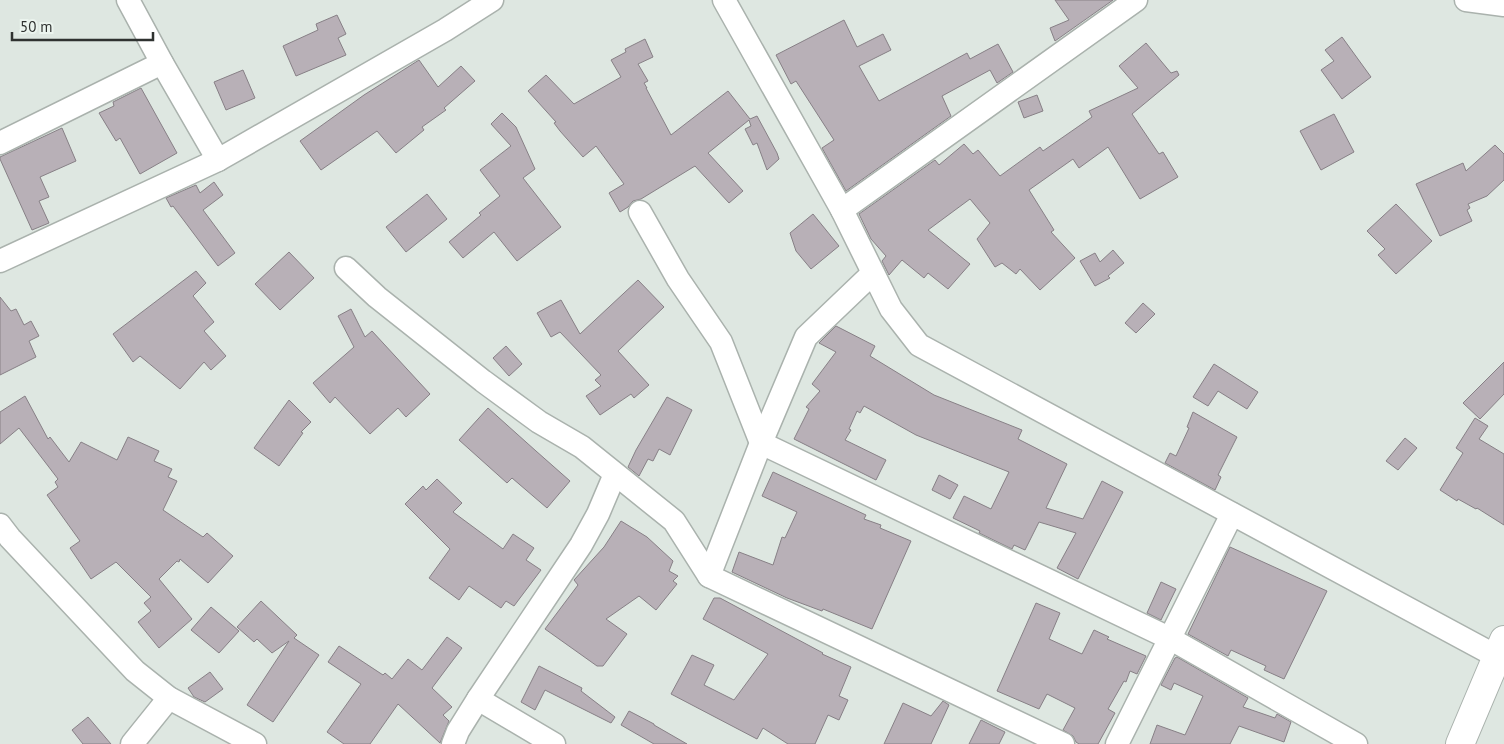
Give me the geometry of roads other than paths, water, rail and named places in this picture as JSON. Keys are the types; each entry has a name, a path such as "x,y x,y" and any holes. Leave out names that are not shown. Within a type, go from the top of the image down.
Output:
{"main road":[{"path":"1460,744 1500,648"}],"street":[{"path":"128,0 218,160"},
{"path":"0,261 218,160 445,30 492,0"},
{"path":"724,0 842,210 890,309 920,345 1232,514 1500,648"},
{"path":"842,210 1136,0"},
{"path":"1466,0 1504,5"},
{"path":"0,143 162,63"},
{"path":"640,212 678,279 720,342 761,443 1170,638 1356,744"},
{"path":"346,268 377,297 483,382 539,422 582,448 674,521 709,576 1063,744"},
{"path":"709,576 761,443 806,337 873,273"},
{"path":"453,744 458,731 478,699 581,545 598,514 615,474"},
{"path":"1117,744 1232,514"},
{"path":"3,536 135,671 169,698 255,744"},
{"path":"132,744 169,698"},
{"path":"478,699 554,744"}]}
